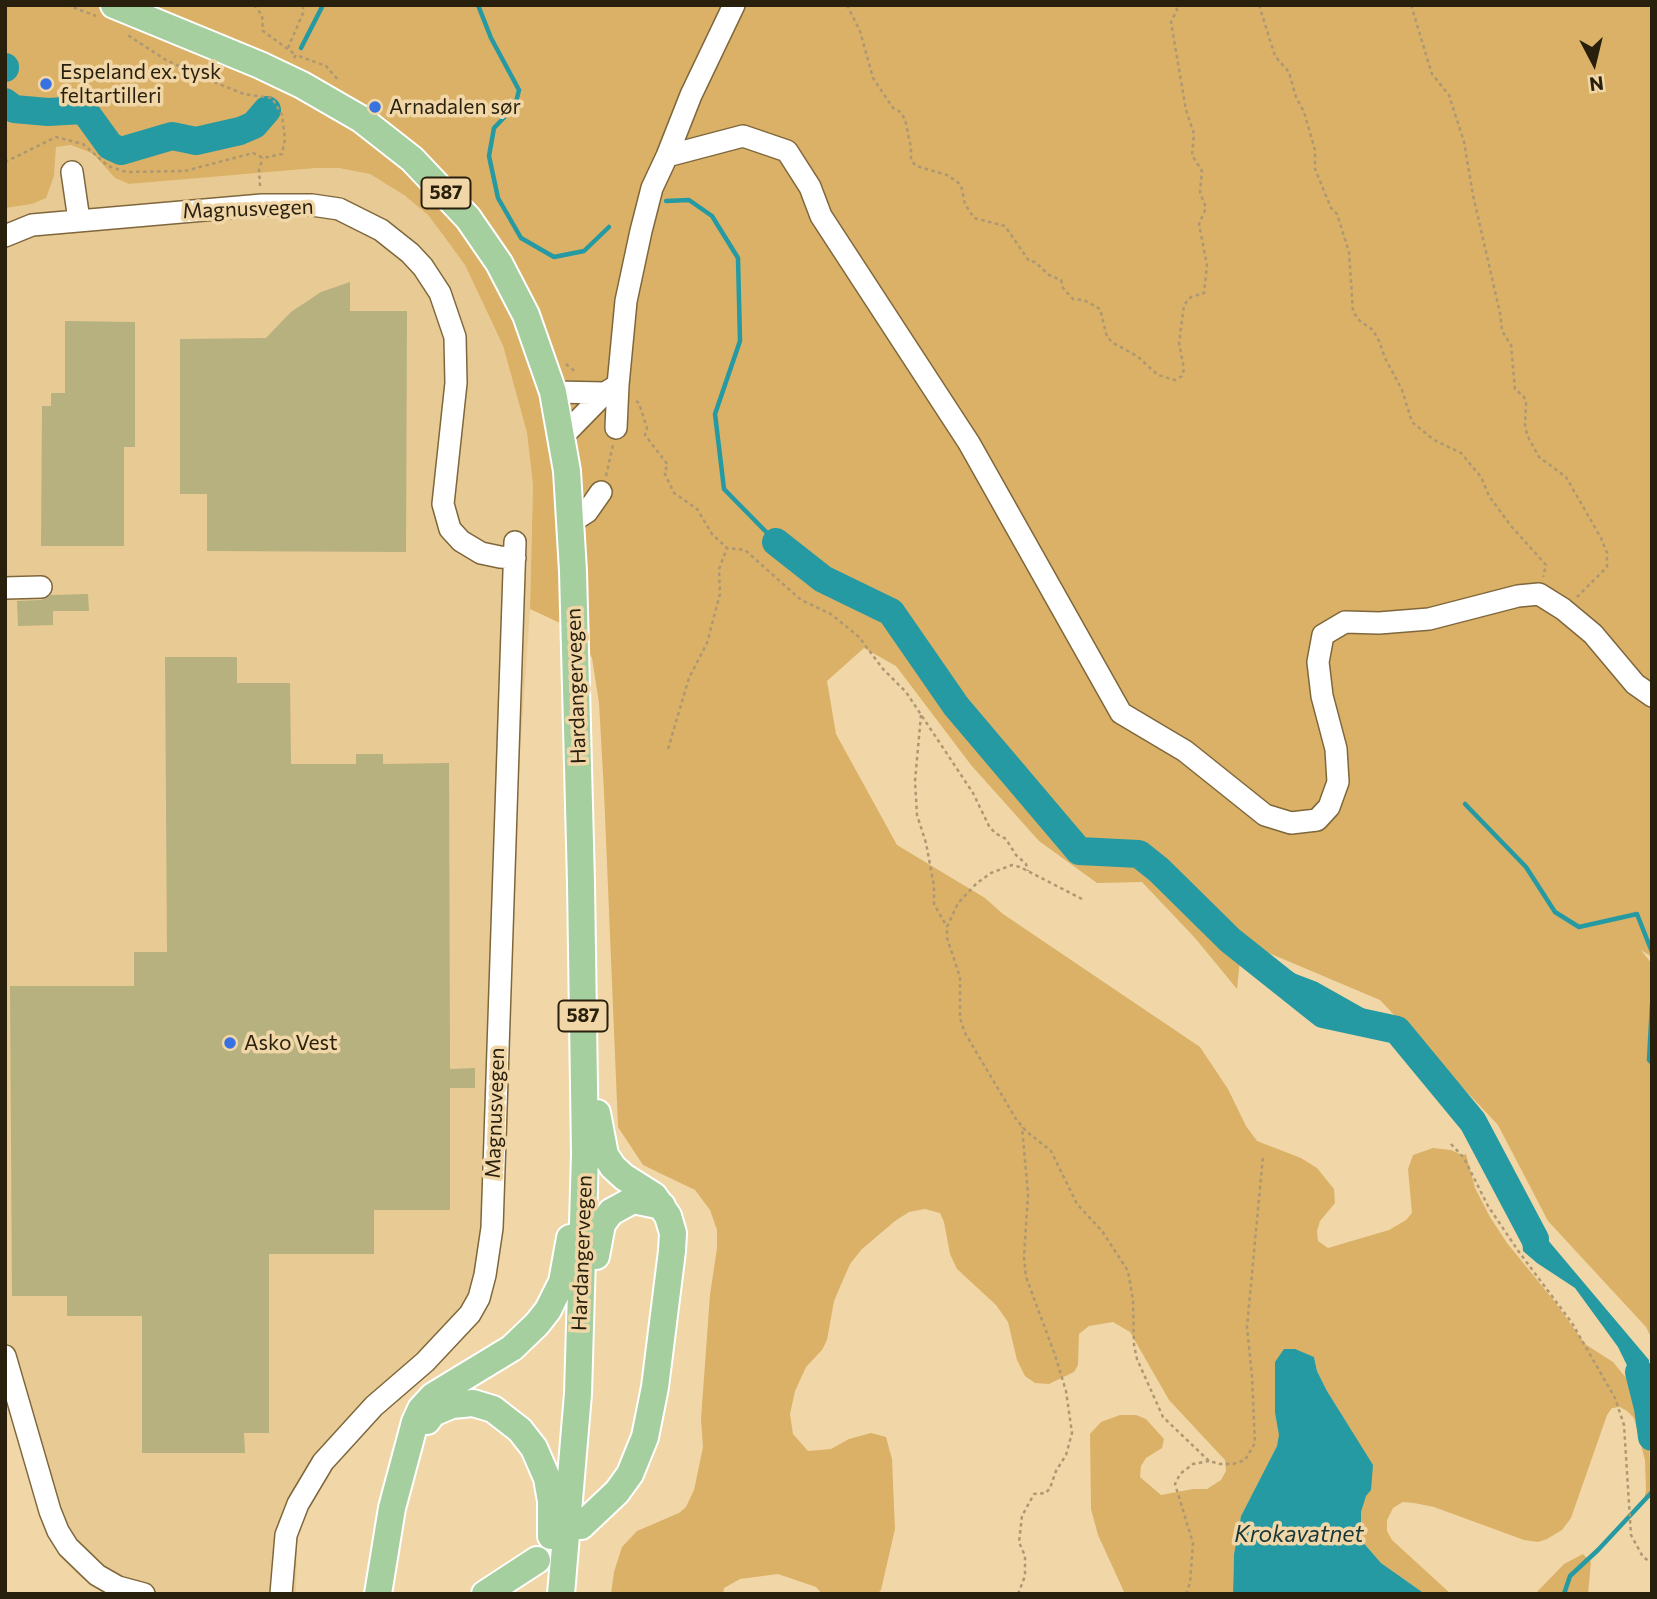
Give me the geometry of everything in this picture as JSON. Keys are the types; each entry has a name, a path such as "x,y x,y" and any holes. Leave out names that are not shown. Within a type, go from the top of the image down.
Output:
{"main road":[{"name":"Hardangervegen","path":"111,17 260,65 302,85 361,119 412,159 468,218 499,263 531,328 553,392 562,437 570,523 583,975 584,1223 575,1438 561,1594"},
{"name":"587","path":"581,883 594,970 597,1113 605,1155 612,1167 654,1196 662,1206"},
{"name":"587","path":"378,1594 392,1508 421,1409 433,1396 525,1337 548,1310 562,1282 567,1264 572,1212 571,1044 583,975"},
{"name":"587","path":"575,1438 589,1398 596,1246 602,1224 611,1212 633,1200 662,1206"},
{"path":"581,1526 617,1492 630,1474 645,1437 651,1413 672,1251 670,1221 662,1206"},
{"name":"587","path":"412,1438 433,1413 462,1403 473,1403 493,1409 528,1439 544,1469 551,1501 547,1594"},
{"path":"485,1594 537,1560"}],"lane":[{"path":"616,428 612,389 640,231 652,188 691,95 734,5"},
{"path":"667,156 743,136 788,151 810,187 821,216 969,443 1121,712 1185,751 1265,815 1291,823 1317,820 1329,807 1338,782 1336,749 1322,696 1318,662 1323,635 1345,622 1379,623 1429,619 1518,596 1539,594 1563,609 1593,634 1635,684 1652,696"},
{"path":"72,172 79,219"},
{"name":"Magnusvegen","path":"5,236 32,225 79,219 262,205 312,205 339,209 381,230 423,267 440,293 455,337 456,383 444,493 446,518 450,529 461,541 481,553 500,557 515,550 492,1228 485,1275 479,1298 470,1314 425,1362 374,1405 323,1462 291,1519 286,1535 281,1594"},
{"path":"553,392 612,389"},
{"path":"562,437 612,389"},
{"path":"570,523 587,512 601,492"},
{"path":"5,588 41,587"},
{"path":"5,1356 58,1531 81,1562 97,1575 118,1587 144,1594"}],"path":[{"path":"5,162 56,137 83,144 108,166 126,172 185,171 253,153 263,158 282,154 285,139 282,115 272,99 244,94 204,78 166,60 111,17 67,5"},
{"path":"254,5 262,15 264,31 296,55 326,66 344,87"},
{"path":"288,49 303,13 303,5"},
{"path":"847,5 860,31 873,78 893,108 905,119 911,159 916,166 947,175 961,185 965,204 974,218 1005,226 1029,261 1035,262 1049,275 1061,280 1063,288 1073,299 1084,300 1100,309 1107,337 1113,343 1137,356 1158,374 1175,380 1182,376 1184,369 1179,343 1184,305 1191,297 1204,293 1207,265 1199,224 1206,208 1200,192 1202,170 1192,155 1194,134 1186,110 1171,22 1177,5"},
{"path":"1259,5 1275,55 1289,72 1296,97 1304,112 1315,150 1315,169 1331,208 1337,214 1349,252 1353,312 1373,330 1379,341 1402,390 1412,422 1434,440 1461,453 1481,477 1489,496 1510,526 1546,565 1539,594"},
{"path":"1411,5 1432,74 1449,95 1464,142 1502,331 1511,345 1515,389 1524,397 1526,403 1527,435 1539,457 1566,477 1607,553 1607,567 1600,576 1563,609"},
{"path":"291,64 296,55"},
{"path":"262,205 259,169 263,158"},
{"path":"612,389 639,403 648,428 645,435 668,465 664,472 674,493 697,509 712,534 727,548 745,550 801,600 831,614 859,637 906,692 973,793 989,827 1006,839 1026,864 1028,871"},
{"path":"601,492 610,463 616,428"},
{"path":"668,748 689,678 707,643 720,594 719,569 727,548"},
{"path":"921,715 915,781 917,815 926,843 934,886 934,904 947,928"},
{"path":"1082,899 1020,867 1006,866 977,883 958,902 947,928 947,939 960,977 959,1004 962,1026 1022,1127 1051,1151 1077,1204 1102,1231 1119,1255 1128,1271 1132,1286 1135,1352 1150,1392 1163,1417 1209,1461"},
{"path":"1018,1594 1025,1576 1024,1556 1019,1542 1022,1517 1034,1494 1046,1493 1050,1488 1066,1455 1072,1433 1066,1391 1026,1277 1024,1257 1028,1194 1022,1127"},
{"path":"1451,1144 1464,1158 1488,1206 1519,1252 1572,1323 1615,1398 1624,1425 1631,1535 1643,1557 1652,1563"},
{"path":"1186,1594 1190,1583 1193,1543 1175,1484 1180,1474 1193,1464 1209,1461 1233,1464 1245,1460 1255,1444 1247,1327 1262,1156"}],"shaded area":[{"path":"5,5 1652,5 1652,957 1641,950 1652,964 1652,1339 1646,1327 1548,1221 1498,1125 1380,1000 1238,940 1231,940 1240,960 1237,989 1195,938 1142,882 1097,883 1039,841 971,765 896,666 864,648 827,681 836,734 897,845 985,898 1003,914 1200,1047 1228,1089 1246,1126 1257,1141 1301,1158 1317,1168 1334,1189 1335,1203 1320,1221 1318,1241 1328,1248 1389,1230 1412,1213 1408,1169 1413,1155 1433,1148 1466,1154 1475,1188 1507,1243 1585,1344 1613,1362 1638,1396 1644,1409 1649,1435 1651,1496 1644,1500 1645,1460 1634,1418 1620,1407 1612,1408 1607,1415 1571,1518 1562,1530 1547,1539 1538,1542 1524,1540 1434,1507 1403,1502 1393,1508 1387,1520 1387,1531 1392,1540 1451,1594 1425,1594 1381,1563 1361,1540 1361,1512 1372,1465 1327,1391 1317,1371 1314,1357 1275,1362 1275,1413 1280,1435 1241,1516 1234,1554 1233,1594 1125,1594 1098,1535 1091,1509 1090,1434 1101,1422 1120,1415 1136,1415 1146,1419 1164,1439 1162,1448 1146,1458 1141,1466 1140,1477 1161,1495 1207,1489 1221,1480 1226,1471 1225,1460 1169,1400 1130,1332 1113,1322 1089,1326 1079,1334 1078,1365 1074,1372 1049,1384 1035,1383 1025,1376 1017,1360 1008,1322 996,1305 957,1269 950,1254 940,1213 925,1209 909,1212 895,1221 862,1249 850,1264 834,1301 827,1340 822,1350 806,1367 795,1391 790,1414 793,1434 808,1451 831,1449 849,1439 871,1433 886,1437 892,1459 895,1529 881,1590 877,1594 822,1594 816,1587 778,1574 740,1579 724,1588 723,1594 611,1594 622,1547 637,1531 679,1513 686,1507 694,1490 703,1447 701,1419 717,1230 710,1210 695,1190 643,1165 618,1127 599,703 592,658 580,637 560,623 530,609 533,485 527,433 503,346 465,265 428,215 404,195 370,174 339,168 317,168 129,184 115,178 93,154 71,145 56,147 54,176 46,198 32,204 5,208"},
{"path":"71,145 93,155 115,178 129,184 317,168 354,170 370,174 384,182 428,215 465,265 503,347 527,434 533,485 530,609 515,828 502,1235 495,1278 402,1392 350,1442 329,1467 304,1514 297,1536 296,1594 107,1594 83,1579 64,1561 51,1542 5,1383 5,208 32,204 54,176 56,146"},
{"path":"1583,1554 1591,1562 1588,1594 1535,1594 1564,1564"}],"water":[{"path":"1230,940 1237,941 1296,974 1317,982 1388,1022 1397,1030 1371,1028 1350,1022 1283,993 1256,976"},
{"path":"1520,1207 1649,1360 1648,1408 1618,1347 1575,1288 1523,1251"},
{"name":"Krokavatnet","path":"1284,1349 1295,1349 1314,1357 1317,1371 1327,1391 1373,1465 1371,1490 1361,1512 1361,1540 1381,1563 1425,1594 1233,1594 1234,1554 1241,1516 1277,1446 1279,1435 1275,1413 1275,1362"}],"building":[{"path":"350,282 350,311 407,311 406,552 207,551 207,494 180,494 180,339 266,338 291,312 321,292"},
{"path":"65,321 135,322 135,447 124,447 124,546 41,546 42,406 51,406 51,393 65,393"},
{"path":"88,594 89,611 53,611 53,625 18,626 17,601 41,600 51,595"},
{"name":"Asko Vest","path":"165,657 237,657 237,683 290,683 291,764 356,764 356,754 383,754 383,764 449,763 450,1069 475,1068 475,1088 450,1088 450,1210 374,1210 374,1254 269,1254 269,1433 244,1433 245,1453 142,1453 142,1316 67,1316 67,1296 12,1296 10,986 134,986 134,952 167,952"}],"waterway":[{"path":"301,48 323,5"},
{"path":"478,5 491,38 519,90 515,106 494,128 489,156 498,198 521,238 554,257 584,251 609,227"},
{"path":"5,102 14,109 48,112 84,110 110,146 121,151 172,136 196,141 240,131 254,125 267,110"},
{"path":"666,201 689,200 712,216 738,258 740,341 715,414 724,489 776,542"},
{"path":"776,542 823,579 891,612 956,706 1079,851 1139,854 1159,870 1230,940 1323,1014 1397,1030 1473,1122 1535,1239"},
{"path":"1465,804 1526,867 1555,912 1579,927 1637,914 1652,952"},
{"path":"1652,1004 1649,1060 1652,1063"},
{"path":"1639,1372 1652,1437"},
{"path":"1564,1594 1570,1576 1652,1492"}],"place":[{"name":"Espeland ex. tysk feltartilleri","path":"46,84"},
{"name":"Arnadalen sør","path":"375,107"},
{"name":"Asko Vest","path":"230,1043"}]}
